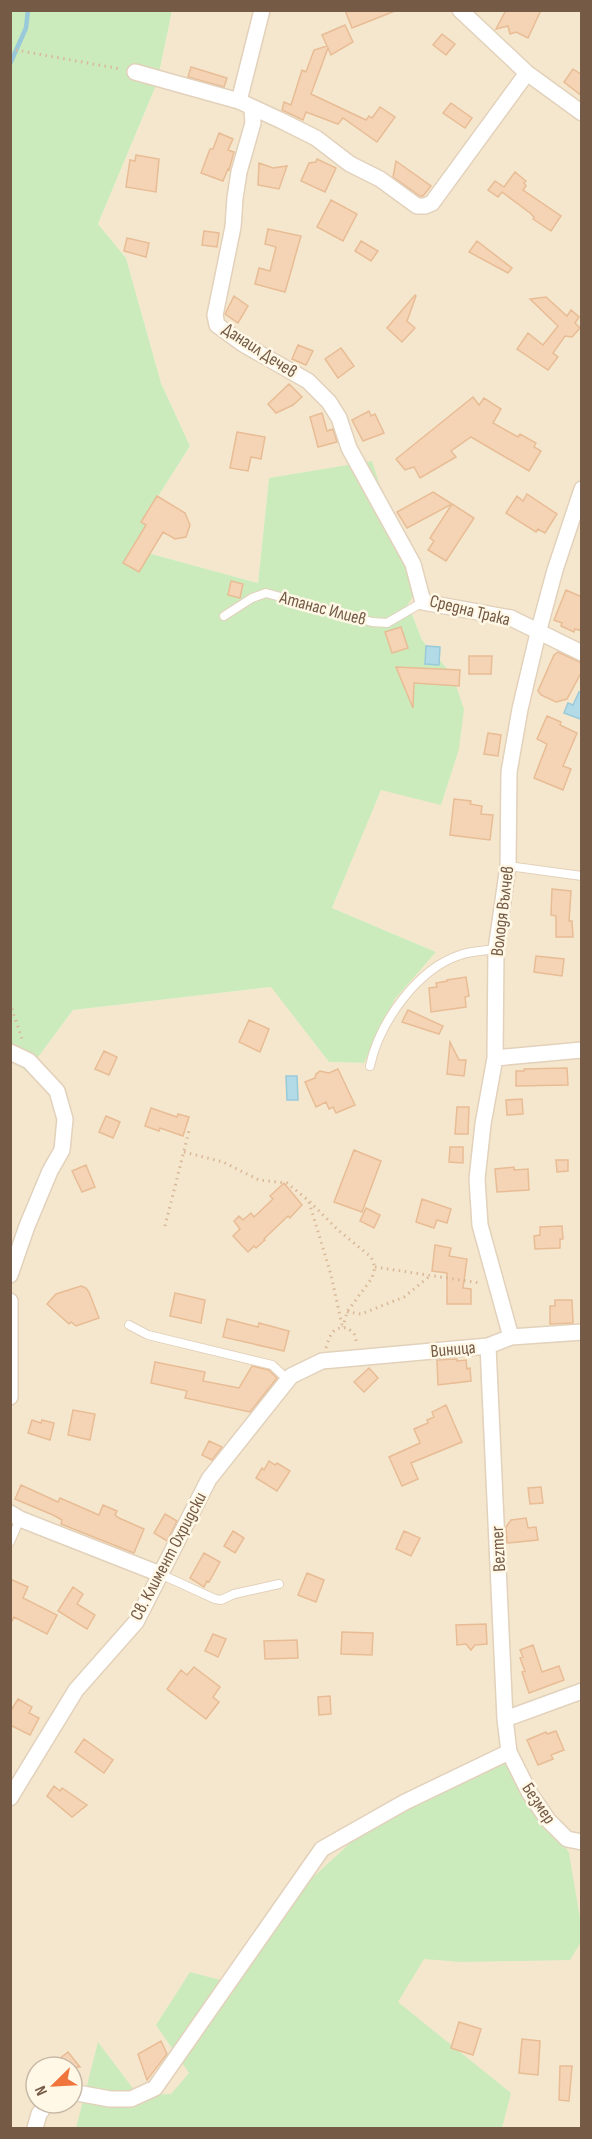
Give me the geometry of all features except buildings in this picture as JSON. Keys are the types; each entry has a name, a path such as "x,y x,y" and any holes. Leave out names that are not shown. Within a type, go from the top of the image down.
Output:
{"street":[{"name":"Данаил Дечев","path":"262,10 246,105 254,123 239,172 233,227 215,315 217,325 243,344 308,381 330,402 339,418 349,448 413,564"},
{"path":"460,10 527,73 582,113"},
{"path":"135,72 246,105 316,138 350,164 380,179 417,206 432,203 527,73"},
{"name":"Володя Вълчев","path":"511,1337 480,1225 477,1179 483,1124 495,1058 496,949 508,866 509,772 520,709 538,633 555,570 582,489"},
{"name":"Средна Трака","path":"413,564 423,602 511,618 582,653"},
{"path":"495,1058 582,1050"},
{"path":"10,1052 29,1061 57,1092 65,1119 62,1150 50,1171 27,1226 10,1275"},
{"path":"10,1301 10,1397"},
{"name":"Виница","path":"322,1361 488,1346 511,1337 582,1332"},
{"name":"Bezmer","path":"488,1346 505,1719 509,1752"},
{"name":"Св. Климент Охридски","path":"10,1798 76,1690 136,1622 209,1479 291,1376 322,1361"},
{"path":"15,1516 160,1574"},
{"path":"505,1719 582,1691"},
{"path":"84,2094 110,2099 131,2099 155,2088 322,1849 405,1802 509,1752"},
{"name":"Безмер","path":"509,1752 529,1792 548,1820 567,1839 582,1842"}],"lane":[{"name":"Атанас Илиев","path":"224,616 266,592 372,622 387,623 423,602"},
{"path":"508,866 582,876"},
{"path":"370,1066 373,1052 388,1022 400,1003 431,969 461,955 496,949"},
{"path":"129,1325 148,1335 272,1365 288,1380"},
{"path":"10,1542 15,1516"},
{"path":"160,1574 221,1600 234,1594 279,1584"}],"path":[{"path":"10,49 135,72"},
{"path":"10,1003 29,1061"},
{"path":"165,1226 189,1131"},
{"path":"184,1152 223,1162 259,1180 287,1183 371,1257 375,1267 372,1278 347,1312 342,1327"},
{"path":"309,1200 332,1275 342,1327"},
{"path":"375,1267 497,1286"},
{"path":"347,1312 361,1314 404,1297 431,1276"},
{"path":"322,1361 331,1332 342,1327 348,1328 354,1334 360,1357"}],"shaded area":[{"path":"172,11 581,11 581,2128 11,2128 10,1059 27,1072 73,1010 272,987 329,1062 363,1063 395,999 436,952 332,908 381,789 452,674 422,640 408,604 269,478 258,583 148,553 157,498 190,446 161,383 126,258 98,224 157,83"}],"green space":[{"path":"10,11 172,11 157,83 98,224 126,258 161,383 190,446 157,498 148,553 258,583 269,478 372,461 400,548 425,579 408,604 422,640 452,674 464,709 459,749 441,805 381,790 332,908 436,952 395,999 364,1063 329,1062 271,987 73,1010 27,1072 11,1059"},
{"path":"498,1753 525,1774 569,1853 581,1924 581,1942 570,1960 461,1962 424,1959 398,2002 511,2093 502,2128 76,2128 79,2115 84,2115 84,2097 98,2042 138,2095 171,2094 189,2073 156,2025 190,1972 232,1983 284,1904 373,1822"}],"water":[{"path":"426,646 440,647 439,665 425,664"},
{"path":"579,692 582,693 580,719 564,713 568,703 573,705"},
{"path":"286,1076 297,1076 298,1100 287,1100"}],"waterway":[{"path":"10,64 26,28 28,10"}]}
